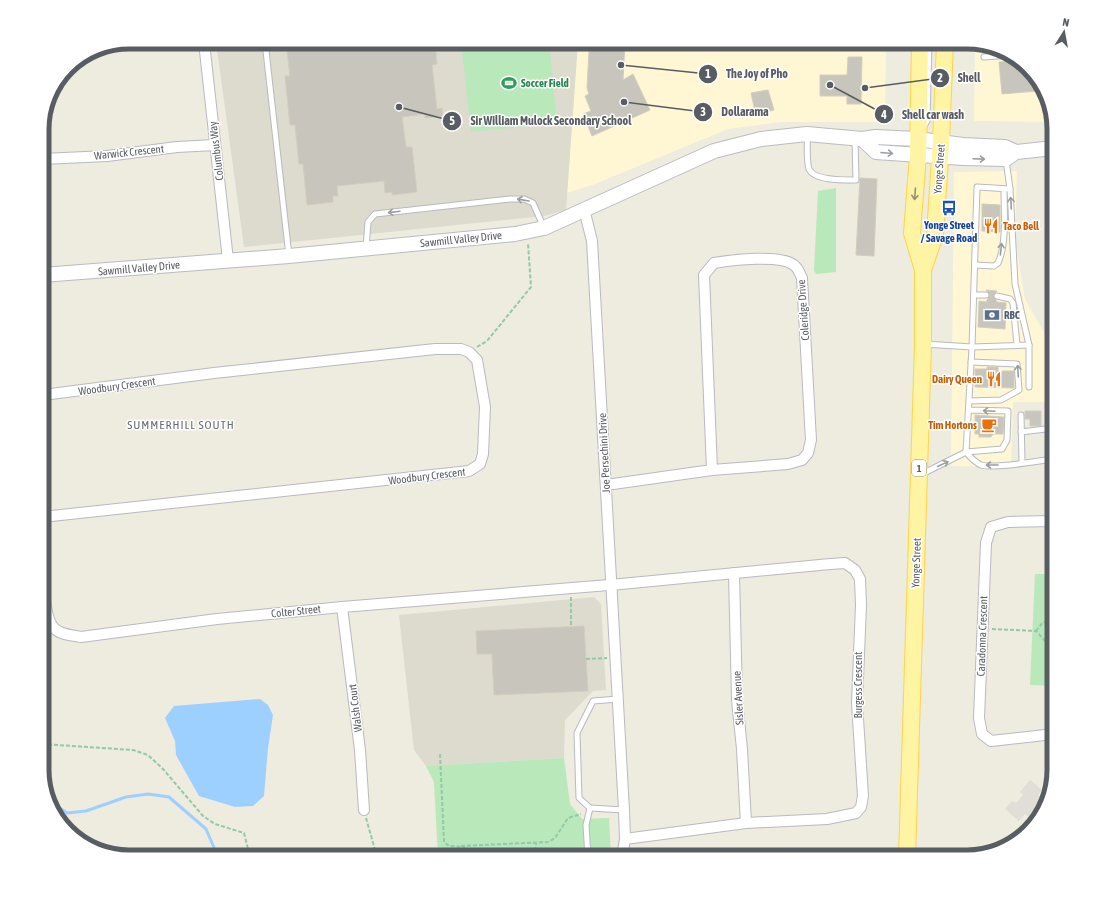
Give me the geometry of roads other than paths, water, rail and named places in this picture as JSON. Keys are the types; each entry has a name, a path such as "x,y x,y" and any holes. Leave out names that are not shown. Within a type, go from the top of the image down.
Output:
{"main road":[{"name":"Yonge Street","path":"907,850 923,344 923,270 912,233 918,155 917,139 920,49"},
{"name":"Yonge Street","path":"923,270 935,235 941,149 945,49"}],"street":[{"name":"Columbus Way","path":"205,49 228,260"},
{"name":"Sawmill Valley Drive","path":"49,274 289,256 527,232 544,228 714,151 761,139 807,134 859,138 876,137 917,139 941,149"},
{"path":"859,138 876,152 918,155 941,149 1011,156 1047,149"},
{"name":"Warwick Crescent","path":"49,158 107,156 177,147 215,145"},
{"name":"Joe Persechini Drive","path":"584,209 592,241 624,810 625,839 623,850"},
{"name":"Coleridge Drive","path":"606,485 712,470 788,464 802,460 808,453 811,440 802,278 795,265 788,262 772,259 714,263 704,275 712,470"},
{"name":"Woodbury Crescent","path":"49,392 435,348 461,349 469,352 477,360 485,407 484,454 480,464 469,471 49,516"},
{"name":"Caradonna Crescent","path":"1047,521 1008,522 991,527 986,543 979,718 982,734 991,741 1047,735"},
{"name":"Burgess Crescent","path":"611,585 845,563 855,570 860,579 861,605 857,703 863,796 861,807 856,813 827,819 746,823 625,839"},
{"name":"Sisler Avenue","path":"734,573 737,700 742,748 746,823"},
{"name":"Colter Street","path":"49,617 53,628 61,633 81,637 217,620 342,607 611,585"},
{"name":"Walsh Court","path":"342,607 360,750 364,809"}],"lane":[{"path":"266,49 289,256"},
{"path":"917,139 927,121 929,49"},
{"path":"984,57 999,56"},
{"path":"807,134 809,169 813,175 824,178 856,180 859,138"},
{"path":"1011,156 1010,189 1015,284 1029,345 1029,387"},
{"path":"966,452 972,347 977,187 1010,189"},
{"path":"975,265 994,266 1000,259 1004,230 1004,189"},
{"path":"366,249 368,222 375,214 510,198 524,199 533,203 544,228"},
{"path":"974,295 986,295"},
{"path":"997,296 1010,299 1013,303 1017,345"},
{"path":"923,344 972,347 1029,345"},
{"path":"969,401 1001,400 1019,390 1017,364 971,362"},
{"path":"919,475 966,452 1002,449 1007,440 1008,412 969,410"},
{"path":"1021,415 1022,463"},
{"path":"1021,432 1047,429"},
{"path":"966,452 982,465 1047,460"},
{"path":"618,699 592,701 577,733 579,798 590,808 624,810"},
{"path":"588,850 586,825 590,808"}],"water":[{"path":"260,699 268,705 273,715 268,748 264,796 253,806 235,807 199,796 176,755 175,741 165,718 174,706"}],"waterway":[{"path":"58,807 67,813 86,811 126,797 148,794 169,797 206,829 215,850"}],"place":[{"name":"The Joy of Pho","path":"621,65"},
{"name":"Soccer Field","path":"509,83"},
{"name":"Shell car wash","path":"830,85"},
{"name":"Shell","path":"865,88"},
{"name":"Dollarama","path":"624,102"},
{"name":"Sir William Mulock Secondary School","path":"399,107"},
{"name":"Yonge Street / Savage Road","path":"949,208"},
{"name":"Taco Bell","path":"991,226"},
{"name":"RBC","path":"992,315"},
{"name":"Dairy Queen","path":"994,379"},
{"name":"Tim Hortons","path":"989,425"}],"district":[{"name":"SUMMERHILL SOUTH","path":"181,425"}]}
